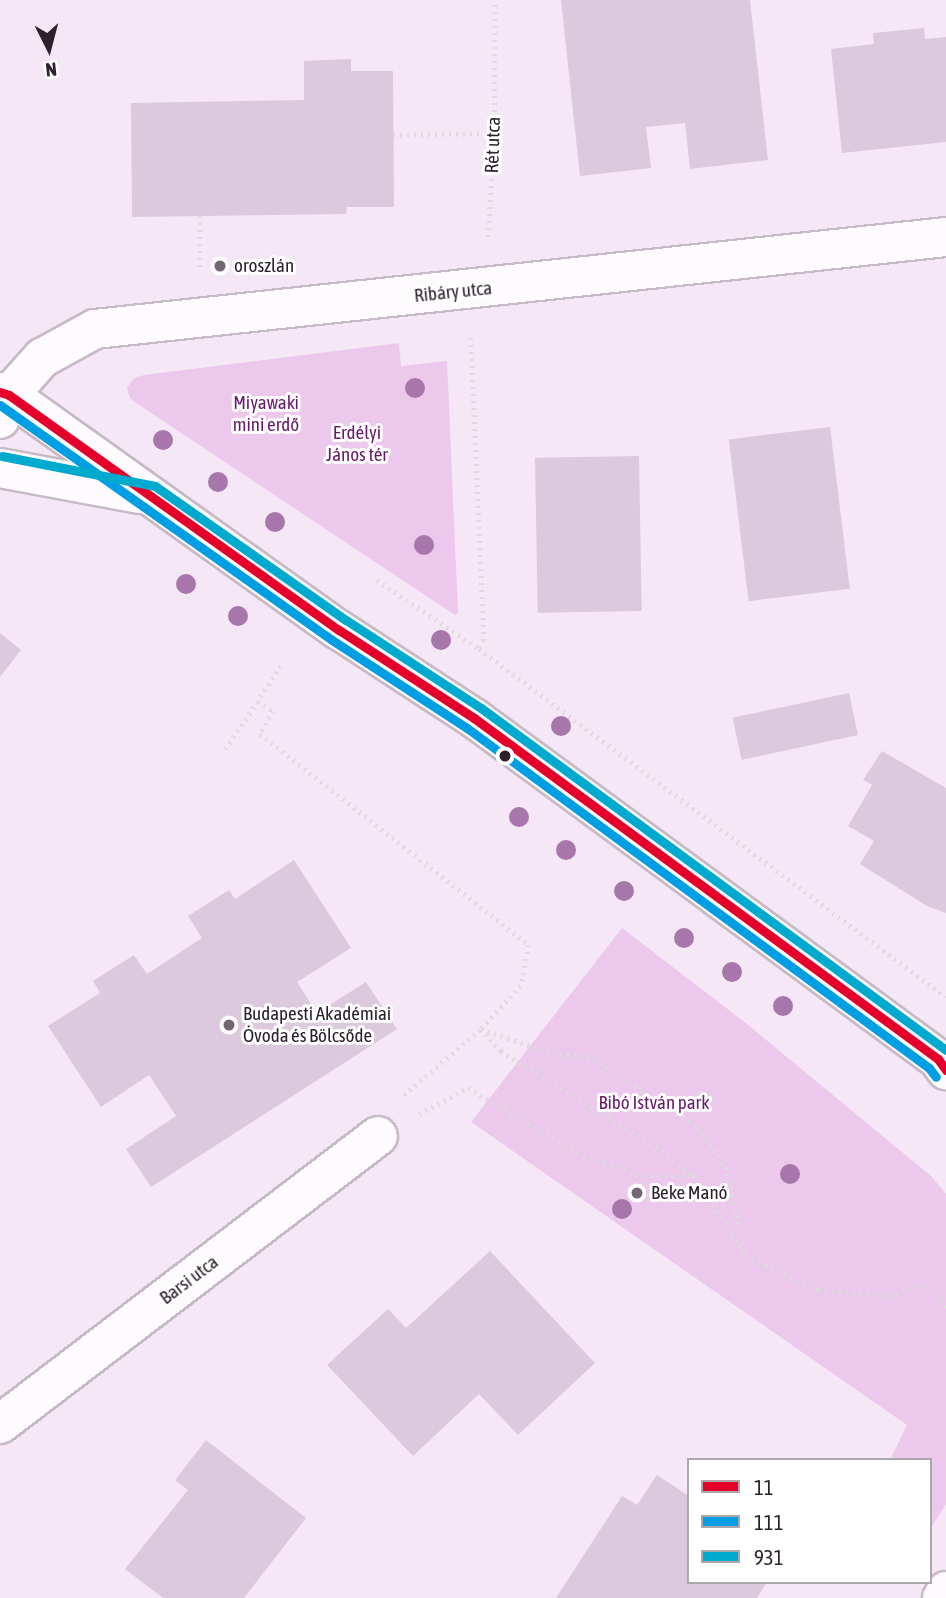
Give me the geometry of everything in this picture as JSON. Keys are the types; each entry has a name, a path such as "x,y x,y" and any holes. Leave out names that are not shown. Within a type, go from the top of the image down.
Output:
{"street":[{"name":"Ribáry utca","path":"3,402 42,358 95,329 478,290 946,237"},
{"path":"3,402 148,496 339,630 474,718 927,1051 946,1070"},
{"path":"0,468 148,496"},
{"name":"Barsi utca","path":"0,1424 378,1136"},
{"path":"942,1598 946,1591"}],"path":[{"name":"Rét utca","path":"478,290 487,249 494,132 495,0"},
{"path":"393,135 494,132"},
{"path":"200,216 200,270"},
{"path":"478,290 470,323 484,640 479,649"},
{"path":"377,580 479,649 946,997"},
{"path":"225,749 281,666"},
{"path":"258,701 273,711 260,734 529,945 521,986 481,1029 388,1108 378,1136"},
{"path":"481,1029 501,1051 662,1151 693,1176 746,1256 818,1290 889,1296 928,1283 946,1308"},
{"path":"481,1029 553,1054 588,1056 698,1127 726,1167 746,1256"},
{"path":"468,1088 584,1156 643,1176 693,1176"}],"green space":[{"name":"Erdélyi János tér","path":"399,343 401,366 447,361 458,613 455,615 139,405 130,398 127,388 134,378 144,375"},
{"name":"Bibó István park","path":"622,928 747,1024 931,1176 946,1194 946,1504 932,1526 932,1458 891,1458 907,1425 471,1122"}],"building":[{"path":"561,0 750,0 768,160 690,169 685,123 646,127 651,168 580,176"},
{"path":"924,28 925,39 946,37 946,142 842,153 831,49 874,44 873,33"},
{"path":"351,59 351,71 393,71 394,207 347,207 346,214 132,217 131,103 304,100 304,61"},
{"path":"830,427 850,589 749,601 729,439"},
{"path":"639,456 642,611 538,613 535,458"},
{"path":"0,633 21,650 0,677"},
{"path":"849,693 858,735 742,760 733,718"},
{"path":"882,751 946,788 946,913 927,906 860,864 874,841 848,826 872,785 863,780"},
{"path":"294,860 351,948 297,982 317,1013 366,982 397,1029 151,1187 126,1149 176,1116 149,1075 101,1107 48,1026 100,993 93,981 134,955 147,974 202,938 188,916 229,890 235,899"},
{"path":"490,1251 595,1363 518,1435 479,1394 413,1456 327,1365 388,1309 406,1328"},
{"path":"206,1440 306,1518 244,1598 163,1598 125,1569 188,1490 175,1480"},
{"path":"657,1475 687,1495 687,1584 766,1584 757,1598 556,1598 622,1496 637,1505"}],"transit line":[{"name":"11","path":"0,392 9,395 339,630 474,718 938,1059 946,1070"},
{"name":"111","path":"0,405 332,640 467,728 929,1068 936,1077"},
{"name":"931","path":"2,456 155,486 346,620 481,708 946,1050"}],"place":[{"name":"oroszlán","path":"220,266"},
{"name":"Budapesti Akadémiai Óvoda és Bölcsőde","path":"229,1025"},
{"name":"Beke Manó","path":"637,1193"}],"park label":[{"name":"Miyawaki mini erdő","path":"266,414"}]}
